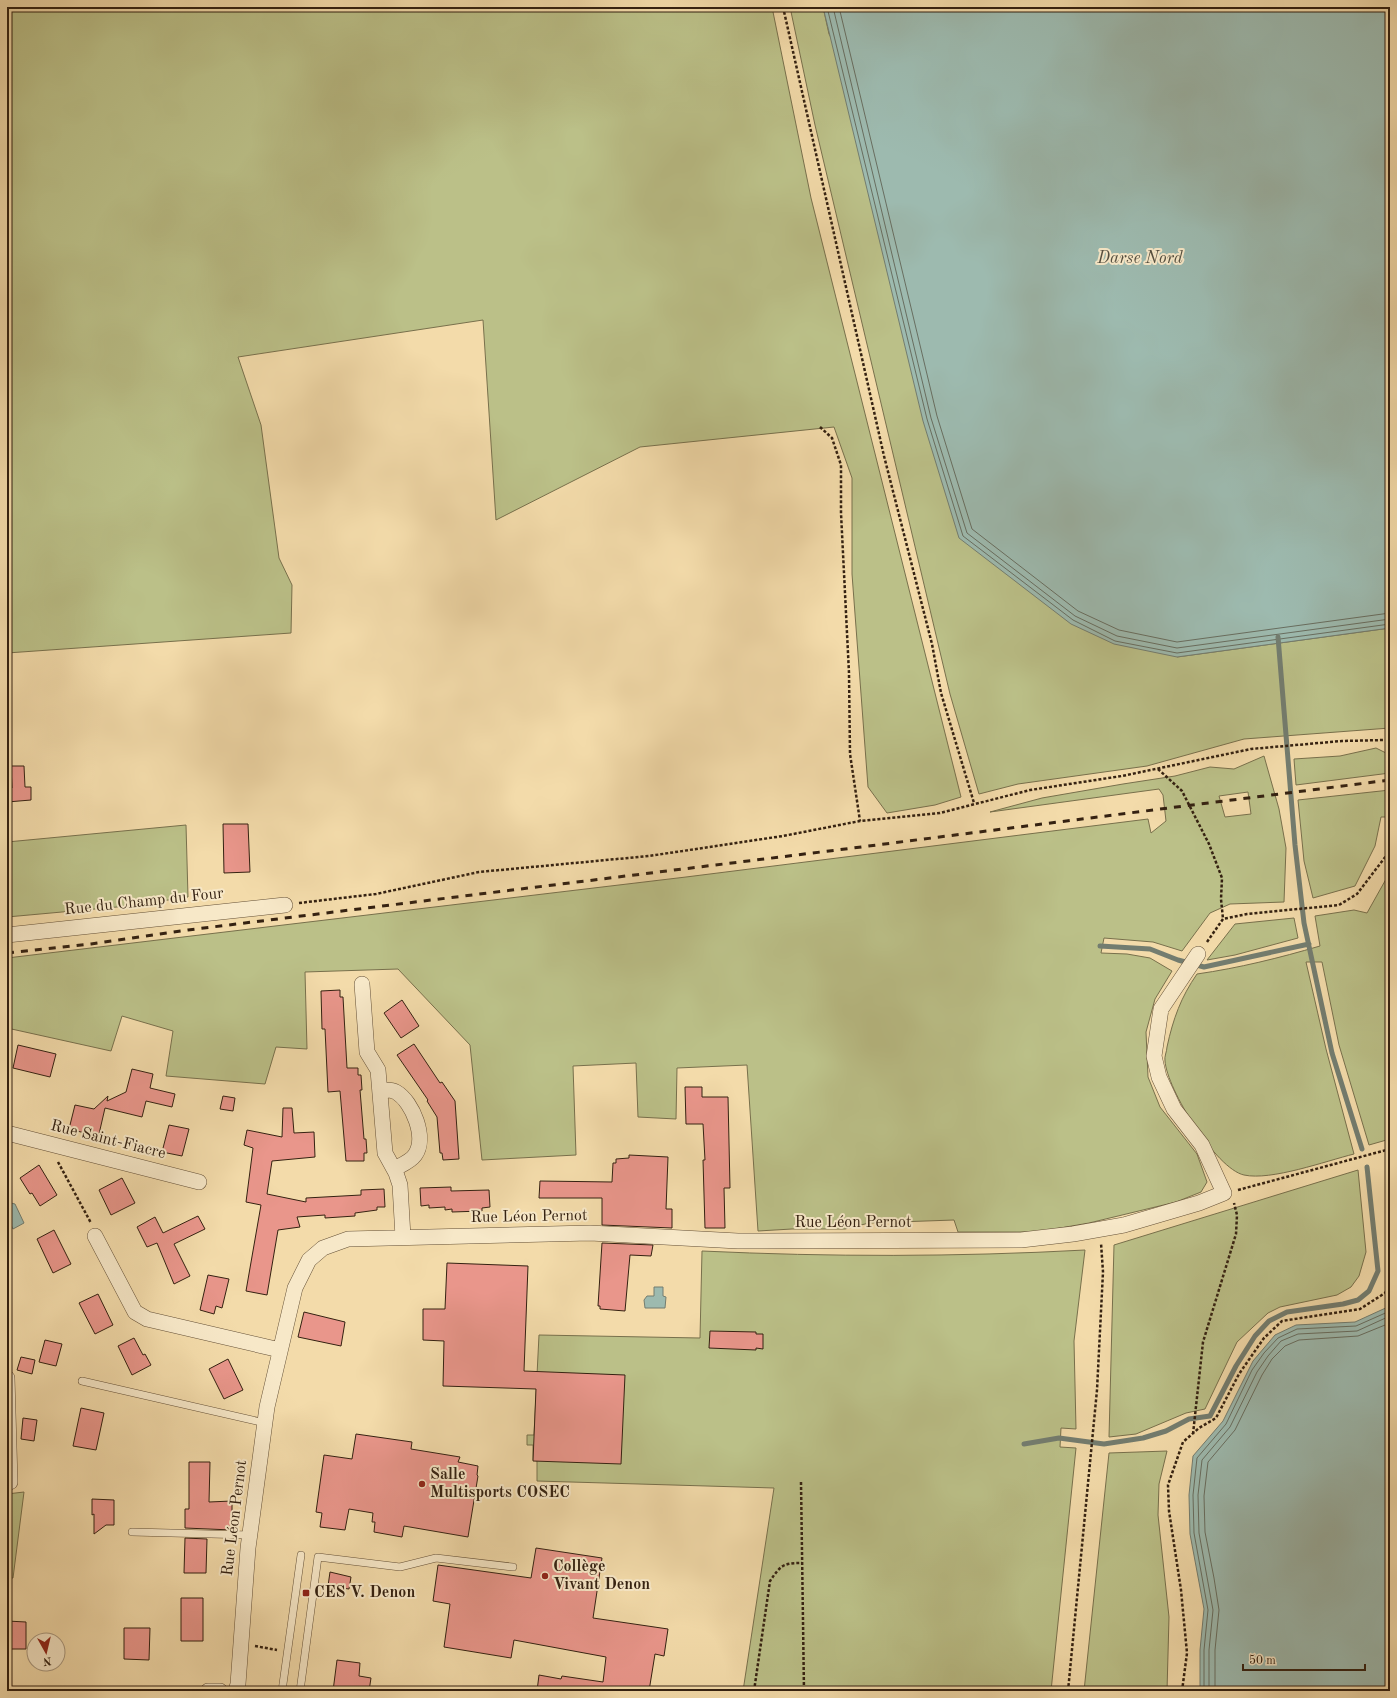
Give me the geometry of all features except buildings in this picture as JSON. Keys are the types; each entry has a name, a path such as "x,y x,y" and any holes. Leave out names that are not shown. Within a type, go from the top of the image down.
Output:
{"street":[{"name":"Rue du Champ du Four","path":"7,935 285,905"},
{"path":"1198,954 1161,1009 1154,1056 1159,1077 1174,1109 1202,1145 1228,1192"},
{"path":"362,984 367,1052 378,1070 381,1090 385,1153 394,1169 400,1185 403,1237"},
{"path":"381,1090 396,1092 404,1098 413,1110 417,1122 418,1150 407,1162 394,1169"},
{"name":"Rue Saint-Fiacre","path":"7,1132 199,1182"},
{"name":"Rue Léon Pernot","path":"236,1691 238,1684 250,1535 267,1407 295,1288 309,1260 323,1248 348,1239 590,1233 738,1241 1006,1240 1065,1235 1124,1225 1199,1203 1228,1192"},
{"path":"95,1236 135,1312 147,1319 280,1350"},
{"path":"7,1378 10,1482 7,1482"},
{"path":"208,1691 220,1691"}],"lane":[{"path":"82,1381 265,1423"},
{"path":"132,1532 250,1535"},
{"path":"282,1691 301,1555"},
{"path":"300,1691 318,1557 400,1567 436,1558 513,1567"}],"path":[{"path":"783,7 884,456 932,644 940,693 974,803"},
{"path":"820,427 832,438 841,464 841,513 849,673 850,754 860,821"},
{"path":"285,905 376,894 479,872 649,856 783,836 860,821 940,813 974,803 1030,790 1158,769 1251,749 1276,746 1386,740"},
{"path":"1158,769 1182,791 1209,844 1222,878 1221,899 1223,919 1198,954"},
{"path":"1223,919 1247,914 1339,905 1357,894 1386,856 1390,846"},
{"path":"54,1144 55,1156 93,1227 95,1236"},
{"path":"1193,1434 1203,1342 1236,1234 1237,1215 1228,1192 1390,1149"},
{"path":"1068,1691 1097,1390 1102,1280 1101,1229"},
{"path":"1182,1691 1187,1653 1181,1590 1169,1511 1168,1485 1183,1442 1199,1428 1216,1418 1239,1374 1264,1338 1282,1321 1360,1309 1385,1292 1390,1285"},
{"path":"801,1482 804,1691"},
{"path":"754,1691 770,1581 781,1566 789,1563 802,1563"}],"green space":[{"path":"7,7 772,7 811,198 961,797 935,805 887,813 868,787 852,574 852,478 834,427 640,447 496,520 483,320 238,357 261,425 279,558 292,585 291,633 7,653"},
{"path":"790,7 823,7 829,34 1177,657 1390,628 1390,728 1244,739 1147,766 1018,784 979,794 950,694 815,125"},
{"path":"1376,748 1390,755 1390,773 1296,785 1294,759 1340,756"},
{"path":"1264,756 1279,809 1286,848 1284,902 1230,904 1210,913 1182,951 1153,942 1104,938 1101,953 1127,954 1150,958 1172,971 1155,999 1146,1032 1148,1077 1160,1107 1197,1154 1207,1182 1201,1192 1176,1202 1089,1223 1037,1232 958,1232 954,1220 869,1223 845,1229 792,1229 758,1231 747,1065 677,1068 676,1119 638,1117 636,1063 573,1066 576,1155 482,1160 470,1045 398,969 305,972 307,1049 276,1047 265,1084 166,1076 173,1031 122,1016 111,1051 7,1028 7,988 10,971 7,971 7,958 686,877 1148,819 1151,833 1166,821 1163,795 1159,789 990,812 1042,798 1175,776 1210,767 1234,769","holes":["1248,792 1251,814 1225,817 1219,796"]},
{"path":"1390,790 1390,807 1388,817 1381,817 1375,846 1355,886 1313,898 1304,861 1298,800"},
{"path":"186,825 188,897 128,906 7,917 7,842"},
{"path":"1390,872 1390,1139 1369,1145 1339,1045 1322,962 1306,962 1326,1049 1354,1154 1283,1173 1269,1175 1244,1175 1233,1170 1220,1159 1207,1144 1183,1108 1168,1074 1165,1059 1167,1047 1175,1018 1186,991 1197,974 1259,962 1320,946 1315,916 1354,910 1367,913"},
{"path":"1294,918 1298,938 1235,955 1207,960 1235,924"},
{"path":"1358,1170 1366,1252 1359,1276 1351,1287 1337,1295 1280,1307 1268,1313 1237,1342 1205,1409 1186,1413 1136,1434 1109,1437 1114,1245"},
{"path":"1085,1250 1074,1341 1076,1429 1061,1428 1060,1447 1076,1448 1051,1691 743,1691 774,1488 537,1481 537,1461 533,1460 533,1445 527,1445 527,1435 534,1435 539,1335 700,1338 702,1251 797,1254 941,1255"},
{"path":"1167,1451 1159,1484 1158,1515 1169,1617 1167,1691 1084,1691 1109,1453"},
{"path":"24,1492 13,1578 7,1578 7,1494"}],"water":[{"name":"Darse Nord","path":"823,7 1390,7 1390,628 1177,657 1114,644 1071,624 959,538 923,421"},
{"path":"7,1204 15,1204 24,1223 13,1229 7,1217"},
{"path":"654,1287 663,1287 663,1296 666,1297 665,1308 645,1308 644,1300 647,1296 654,1296"},
{"path":"1390,1306 1390,1691 1200,1691 1200,1650 1204,1609 1190,1534 1189,1495 1193,1456 1223,1421 1253,1361 1275,1335 1296,1325 1355,1322"}],"waterway":[{"path":"1278,637 1295,845 1304,923 1332,1053 1362,1149"},
{"path":"1100,946 1150,949 1178,960 1204,967 1309,944"},
{"path":"1024,1444 1059,1438 1104,1444 1143,1438 1166,1431 1189,1419 1210,1416 1236,1366 1255,1336 1269,1321 1287,1312 1343,1304 1358,1300 1369,1291 1378,1271 1367,1167"}],"railway":[{"path":"7,953 91,944 188,930 1390,780"}],"place":[{"name":"Salle Multisports COSEC","path":"422,1484"},
{"name":"Collège Vivant Denon","path":"545,1576"},
{"name":"CES V. Denon","path":"306,1593"}]}
